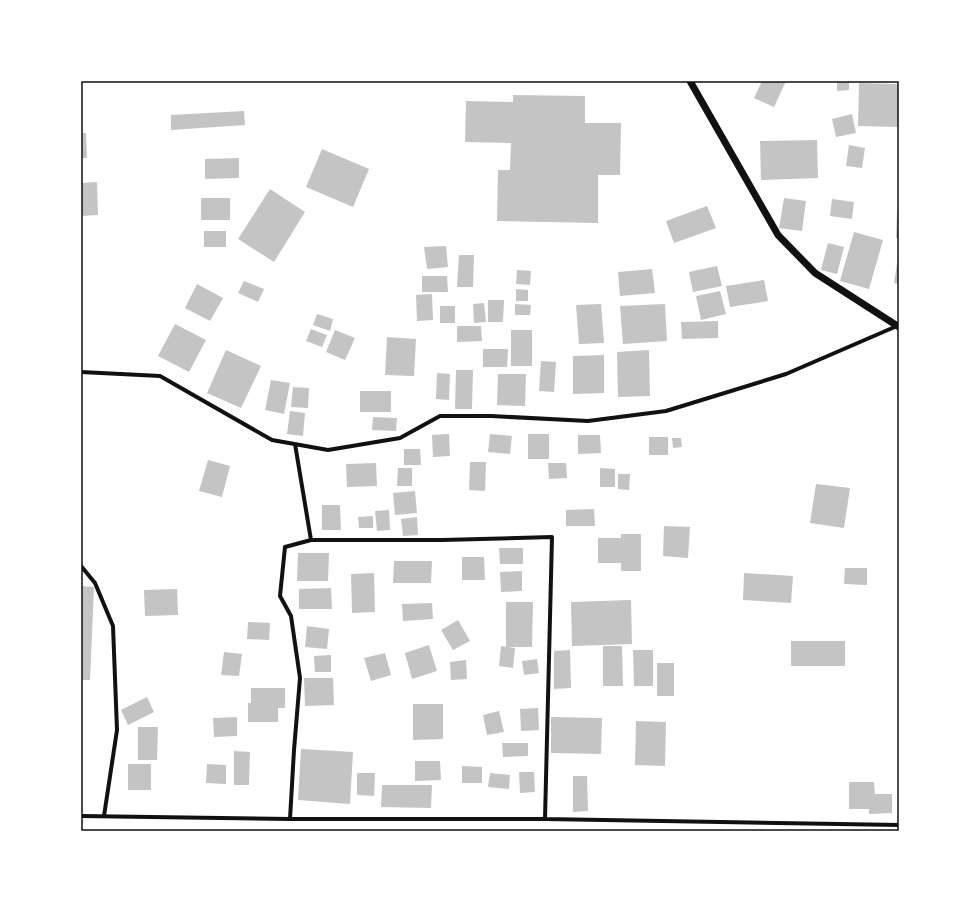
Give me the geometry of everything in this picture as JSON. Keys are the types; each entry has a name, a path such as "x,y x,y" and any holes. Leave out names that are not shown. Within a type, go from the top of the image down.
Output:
{"street":[{"path":"690,81 778,235 815,273 898,326"},
{"path":"81,372 160,376 272,440 328,450 400,438 440,416 491,416 588,421 666,411 786,374 898,326"},
{"path":"295,444 310,540"},
{"path":"290,819 300,678 291,616 280,596 285,547 310,540 442,540 552,537 545,818"},
{"path":"81,566 95,582 113,626 117,730 104,816"},
{"path":"81,816 290,819 545,818 899,825"}],"building":[{"path":"762,81 786,81 774,107 754,98"},
{"path":"837,81 849,81 849,90 837,91"},
{"path":"859,83 899,84 899,127 858,126"},
{"path":"513,95 585,96 585,123 621,123 620,175 598,175 598,223 497,221 498,170 510,170 511,143 465,142 466,101 513,102"},
{"path":"244,111 245,125 171,130 171,115"},
{"path":"852,114 856,133 836,137 832,119"},
{"path":"81,133 86,133 87,158 81,158"},
{"path":"817,140 818,178 761,180 760,141"},
{"path":"849,145 865,148 862,168 846,166"},
{"path":"322,149 369,169 353,207 306,187"},
{"path":"239,158 239,178 205,179 205,159"},
{"path":"97,182 98,215 81,216 81,183"},
{"path":"270,189 305,212 274,262 238,239"},
{"path":"201,198 230,198 230,220 201,220"},
{"path":"784,198 806,201 802,231 779,228"},
{"path":"832,199 854,202 852,219 830,216"},
{"path":"707,206 716,228 674,243 666,221"},
{"path":"897,213 899,213 899,238 896,238"},
{"path":"204,231 226,231 226,247 204,247"},
{"path":"854,232 883,240 869,289 840,281"},
{"path":"828,243 844,247 837,274 821,270"},
{"path":"446,246 448,267 427,269 424,247"},
{"path":"459,255 474,255 473,287 457,287"},
{"path":"897,263 899,263 899,284 894,283"},
{"path":"717,266 722,286 693,292 689,272"},
{"path":"652,269 655,293 620,296 618,272"},
{"path":"517,270 531,271 530,285 516,284"},
{"path":"422,276 447,276 448,292 422,292"},
{"path":"764,280 768,301 730,307 726,286"},
{"path":"244,281 264,289 258,302 238,293"},
{"path":"197,284 223,298 210,321 185,308"},
{"path":"516,289 528,290 528,301 516,301"},
{"path":"720,291 726,314 701,320 696,296"},
{"path":"432,294 433,320 417,321 416,295"},
{"path":"488,300 504,300 503,322 488,322"},
{"path":"484,303 486,322 474,323 473,304"},
{"path":"515,304 531,305 530,315 515,315"},
{"path":"601,304 604,343 579,344 576,305"},
{"path":"665,304 667,341 623,344 620,306"},
{"path":"440,306 455,306 455,323 440,323"},
{"path":"317,314 333,319 330,331 313,325"},
{"path":"718,321 718,338 682,339 681,322"},
{"path":"175,324 206,340 189,372 158,356"},
{"path":"457,326 481,326 482,341 457,342"},
{"path":"311,329 327,335 322,347 306,341"},
{"path":"335,330 355,338 345,360 326,352"},
{"path":"511,330 532,330 532,366 511,366"},
{"path":"387,337 416,339 414,376 385,375"},
{"path":"483,349 508,349 507,367 483,367"},
{"path":"226,350 261,366 241,408 207,393"},
{"path":"649,350 650,396 618,397 617,352"},
{"path":"604,355 604,393 573,394 573,356"},
{"path":"541,361 556,362 554,392 539,391"},
{"path":"456,370 473,370 472,409 455,409"},
{"path":"437,373 450,374 449,400 436,399"},
{"path":"498,374 526,374 525,406 497,405"},
{"path":"271,380 290,383 284,414 265,410"},
{"path":"293,387 309,388 308,408 291,407"},
{"path":"360,391 391,391 391,412 360,412"},
{"path":"290,411 305,413 303,436 287,434"},
{"path":"373,417 397,418 396,431 372,430"},
{"path":"449,434 450,456 433,457 432,435"},
{"path":"490,434 512,436 510,454 488,452"},
{"path":"528,434 549,434 549,459 528,459"},
{"path":"578,435 600,435 601,453 578,454"},
{"path":"649,437 668,437 668,455 649,455"},
{"path":"672,438 681,438 682,447 673,448"},
{"path":"404,449 420,449 421,465 404,465"},
{"path":"208,460 230,466 222,497 199,491"},
{"path":"470,462 486,462 485,491 469,490"},
{"path":"376,463 377,486 347,487 346,464"},
{"path":"548,463 566,463 567,478 549,479"},
{"path":"398,468 412,468 412,486 397,486"},
{"path":"600,468 615,469 615,487 600,487"},
{"path":"618,474 630,474 629,490 618,489"},
{"path":"816,484 850,488 844,528 810,523"},
{"path":"415,491 417,513 395,515 393,493"},
{"path":"322,505 340,505 341,530 322,530"},
{"path":"594,509 595,526 566,526 566,510"},
{"path":"389,510 390,530 377,531 375,511"},
{"path":"373,516 373,528 359,528 358,517"},
{"path":"417,517 418,535 403,536 401,519"},
{"path":"664,526 690,527 688,558 663,556"},
{"path":"621,534 641,534 641,571 621,571 621,563 598,563 598,538 621,538"},
{"path":"499,548 523,548 523,564 500,564"},
{"path":"298,553 329,553 328,581 297,581"},
{"path":"462,557 484,557 485,580 462,580"},
{"path":"394,561 432,561 431,583 393,583"},
{"path":"845,568 867,568 867,585 844,584"},
{"path":"522,571 522,591 501,592 500,572"},
{"path":"374,573 375,612 352,613 351,574"},
{"path":"744,573 793,576 791,603 743,600"},
{"path":"81,586 94,587 90,680 81,680"},
{"path":"331,588 332,609 299,609 299,589"},
{"path":"177,589 178,615 145,616 144,590"},
{"path":"631,600 632,644 572,646 571,602"},
{"path":"506,602 533,602 532,647 506,647"},
{"path":"432,603 433,619 403,621 402,604"},
{"path":"458,620 470,641 453,650 441,630"},
{"path":"248,622 270,623 269,640 247,639"},
{"path":"307,626 329,629 327,649 305,647"},
{"path":"791,641 845,641 845,666 791,666"},
{"path":"429,645 437,671 412,679 405,653"},
{"path":"501,646 515,648 513,668 499,666"},
{"path":"603,646 622,646 623,686 603,686"},
{"path":"570,650 571,688 554,689 554,651"},
{"path":"633,650 653,650 653,686 634,686"},
{"path":"224,652 242,654 239,676 221,675"},
{"path":"385,653 391,675 371,681 364,658"},
{"path":"331,655 331,672 315,672 314,656"},
{"path":"537,659 539,673 524,675 522,661"},
{"path":"466,660 467,679 451,680 450,662"},
{"path":"657,663 674,663 674,696 657,696"},
{"path":"304,678 333,678 334,705 305,706"},
{"path":"251,688 285,688 285,708 278,708 278,722 248,722 248,703 251,703"},
{"path":"147,697 154,712 128,725 121,710"},
{"path":"413,704 443,704 443,739 413,740"},
{"path":"538,708 539,730 521,731 520,709"},
{"path":"499,711 504,732 487,735 483,715"},
{"path":"237,717 237,736 214,737 213,718"},
{"path":"551,717 602,718 601,754 551,753"},
{"path":"636,721 666,722 665,766 635,765"},
{"path":"138,727 158,727 157,760 138,760"},
{"path":"502,743 528,743 528,756 503,757"},
{"path":"301,749 353,752 350,804 298,800"},
{"path":"234,751 250,752 249,785 234,785"},
{"path":"415,761 440,761 441,780 415,781"},
{"path":"128,764 151,764 151,790 128,790"},
{"path":"207,764 226,765 226,784 206,783"},
{"path":"462,766 482,767 482,783 462,783"},
{"path":"519,772 534,772 535,792 520,793"},
{"path":"357,773 375,773 374,796 357,795"},
{"path":"490,773 510,775 509,789 488,787"},
{"path":"573,776 587,776 588,811 573,812"},
{"path":"849,782 874,782 875,794 892,794 892,813 869,814 869,809 849,809"},
{"path":"382,785 432,785 431,808 381,807"}]}
